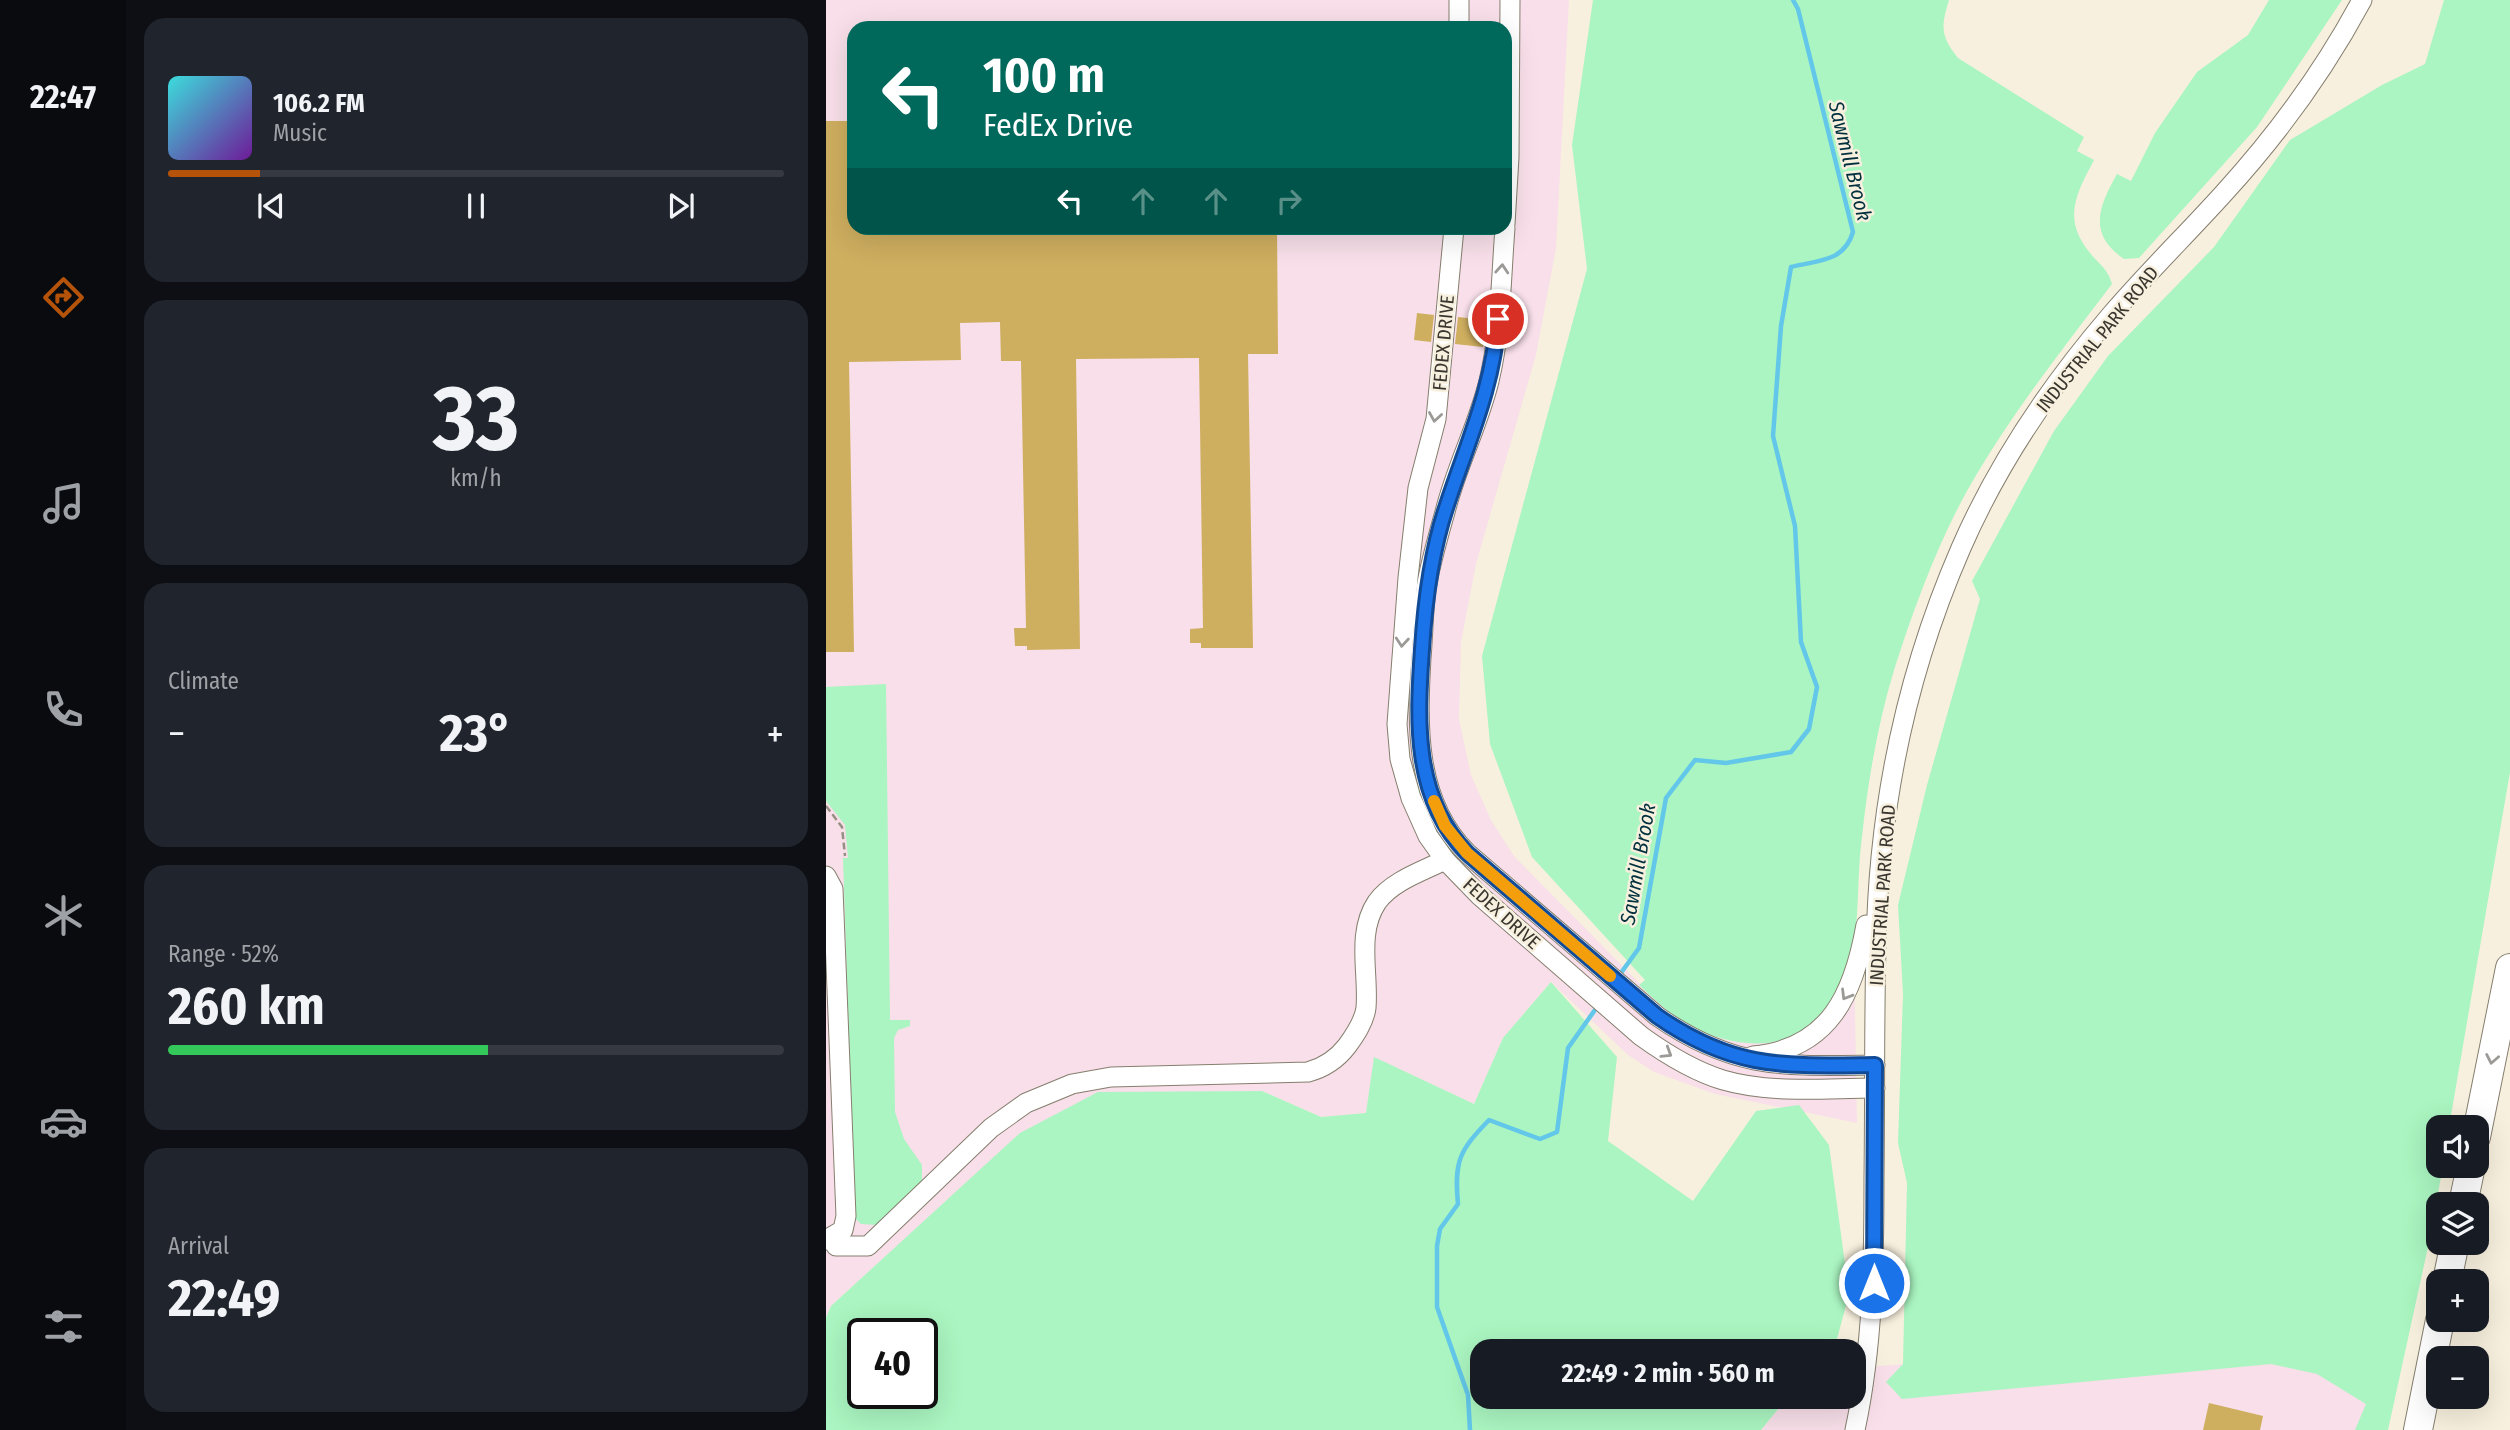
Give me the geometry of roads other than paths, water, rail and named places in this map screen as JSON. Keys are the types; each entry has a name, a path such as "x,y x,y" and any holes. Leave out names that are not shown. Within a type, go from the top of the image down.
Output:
{"highway":[{"path":"2480,1115 2510,968"},
{"path":"2418,1430 2438,1332"}],"street":[{"path":"1459,0 1459,21"},
{"name":"FEDEX DRIVE","path":"1510,0 1510,21"},
{"name":"INDUSTRIAL PARK ROAD","path":"1855,1430 1869,1345 1874,1283 1876,945 1886,810 1898,742 1914,679 1961,548 1991,485 2028,425 2069,367 2110,316 2265,145 2329,55 2362,0"},
{"name":"FEDEX DRIVE","path":"1453,235 1436,419 1418,488 1397,724 1400,759 1411,798 1428,836 1445,860 1479,894 1613,1012 1668,1055 1723,1080 1787,1088 1875,1088"},
{"name":"FEDEX DRIVE","path":"1504,235 1496,345 1489,382 1474,434 1445,509 1426,590 1418,713 1419,740 1429,789 1445,826 1455,841 1629,993 1681,1033 1730,1055 1757,1063 1788,1066 1875,1065"},
{"path":"1730,1055 1755,1056 1795,1045 1812,1034 1840,1006 1852,985 1860,961 1886,810"},
{"path":"826,876 833,889 846,1216 833,1243 868,1246 991,1128 1026,1103 1073,1084 1111,1077 1308,1072 1322,1068 1344,1051 1358,1032 1366,1010 1365,942 1368,919 1378,901 1406,879 1445,860"}],"waterway":[{"name":"Sawmill Brook","path":"1618,977 1639,948 1666,798 1695,760 1726,763 1791,752 1809,729 1817,687 1801,642 1795,526 1773,436 1781,326 1791,267 1821,261 1837,254 1849,242 1853,232 1798,9 1793,0"},
{"name":"Sawmill Brook","path":"1470,1430 1468,1395 1437,1307 1437,1246 1440,1229 1458,1204 1457,1177 1461,1157 1471,1140 1489,1120 1540,1139 1557,1132 1568,1048 1597,1007"}]}
